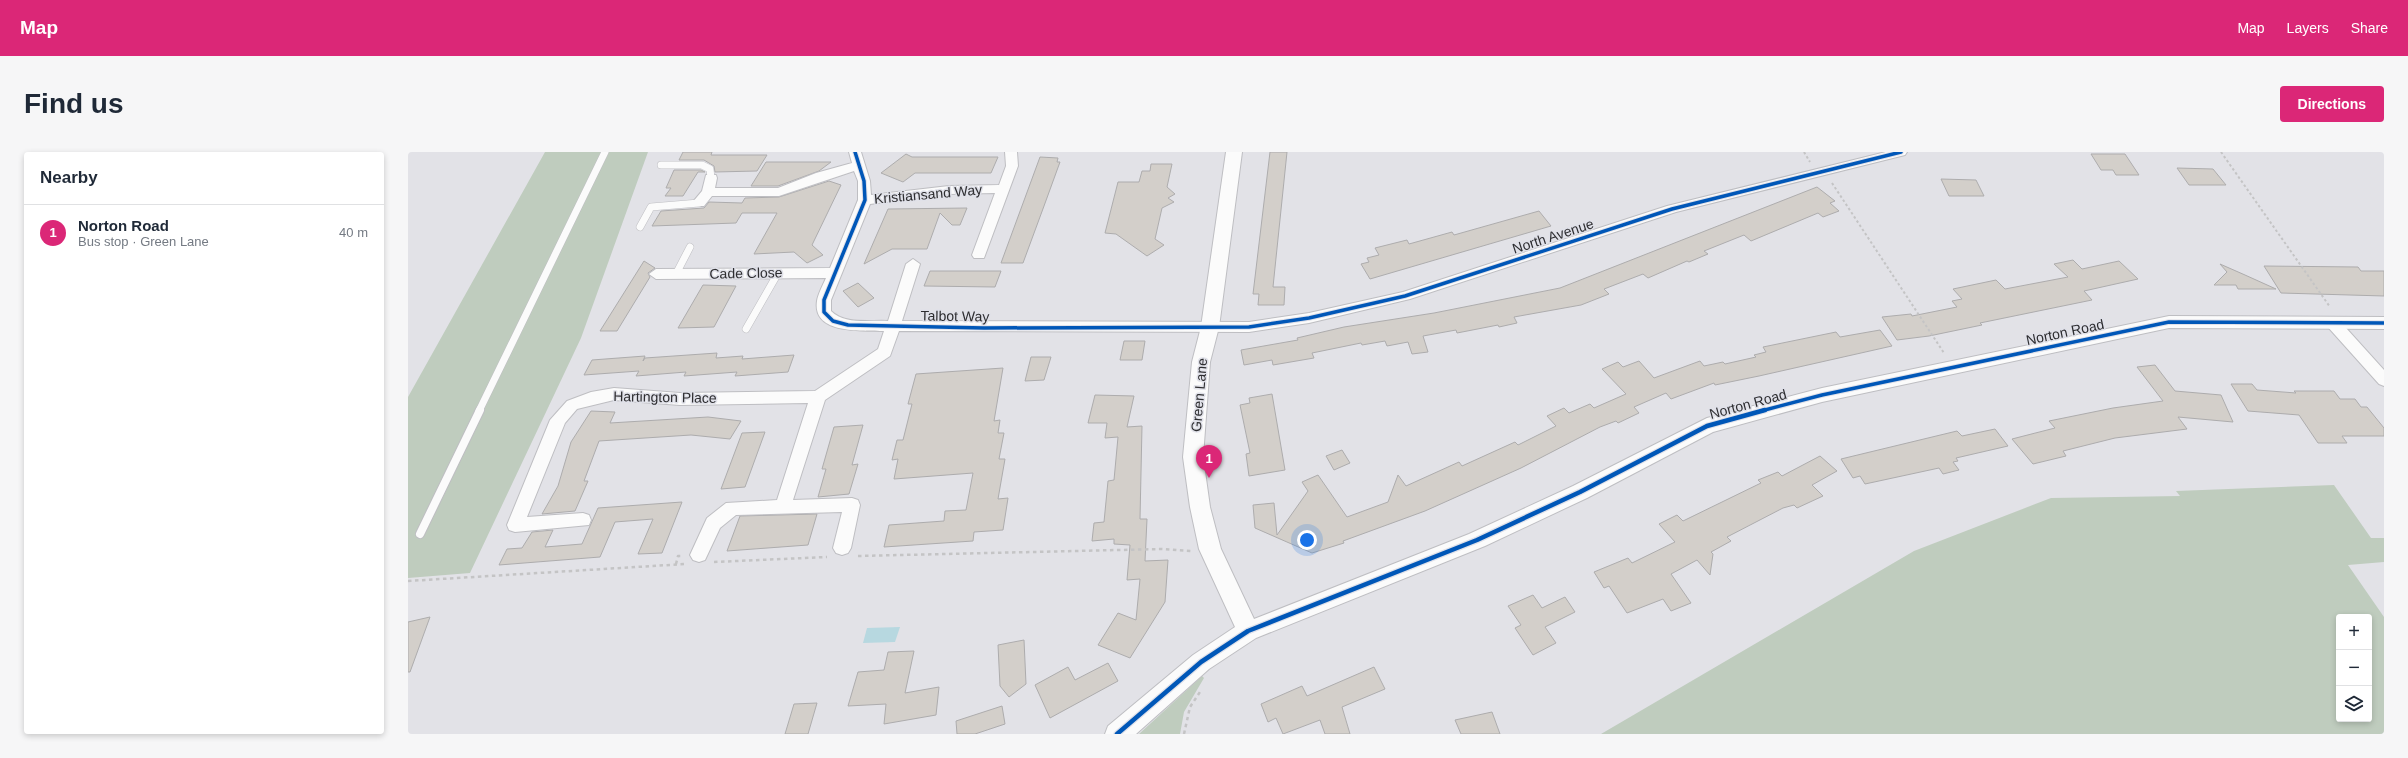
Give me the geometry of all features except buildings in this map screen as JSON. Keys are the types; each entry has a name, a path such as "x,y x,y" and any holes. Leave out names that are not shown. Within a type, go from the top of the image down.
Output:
{"street":[{"name":"Kristiansand Way","path":"855,152 864,182 865,200 949,190 1003,189"},
{"name":"Kristiansand Way","path":"979,255 1012,166 1011,152"},
{"name":"Green Lane","path":"1234,152 1210,328 1201,362 1193,457 1200,507 1210,549 1248,631"},
{"name":"North Avenue","path":"1210,328 1249,327 1309,318 1405,296 1672,209 1901,152"},
{"path":"708,192 779,192 821,176 860,165"},
{"path":"699,203 708,192 711,178"},
{"name":"Talbot Way","path":"865,200 824,300 823,307 828,317 839,324 894,326 1210,328"},
{"path":"783,506 818,397 877,359 885,352 913,264"},
{"name":"Cade Close","path":"656,274 836,273"},
{"name":"Norton Road","path":"1117,734 1144,713 1201,662 1248,631 1476,540 1580,492 1707,426 1822,395 1953,366 2169,322 2384,323"},
{"path":"2336,322 2384,380"},
{"name":"Hartington Place","path":"583,520 515,525 558,420 572,405 591,398 614,394 680,399 818,397"},
{"path":"699,560 713,523 732,508 852,505 838,552"}],"lane":[{"path":"420,534 605,152"},
{"path":"661,165 702,165 710,169 711,178"},
{"path":"640,227 651,208 699,203"},
{"path":"676,274 690,247"},
{"path":"746,329 778,273"}],"path":[{"path":"2221,152 2336,322"},
{"path":"1820,171 1828,178 1953,366"},
{"path":"857,556 1147,549 1196,551"},
{"path":"408,581 699,560 838,552"},
{"path":"1184,734 1190,707 1201,689"}],"green space":[{"path":"545,152 648,152 581,338 470,573 408,578 408,397"},
{"path":"2334,485 2371,538 2384,538 2384,562 2348,565 2384,617 2384,734 1601,734 1914,551 2051,498 2180,496 2176,491"},
{"path":"1202,676 1204,678 1184,712 1180,734 1139,734"}],"water":[{"path":"900,627 895,642 863,643 867,628"}],"cycle path":[{"path":"855,152 864,181 865,200 824,300 824,312 833,321 848,325 984,328 1249,327 1309,318 1405,296 1672,209 1901,152"},
{"path":"1117,734 1144,713 1201,662 1248,631 1477,540 1580,492 1707,426 1822,395 2169,322 2384,323"}],"place":[{"name":"Norton Road","path":"1209,478"}]}
